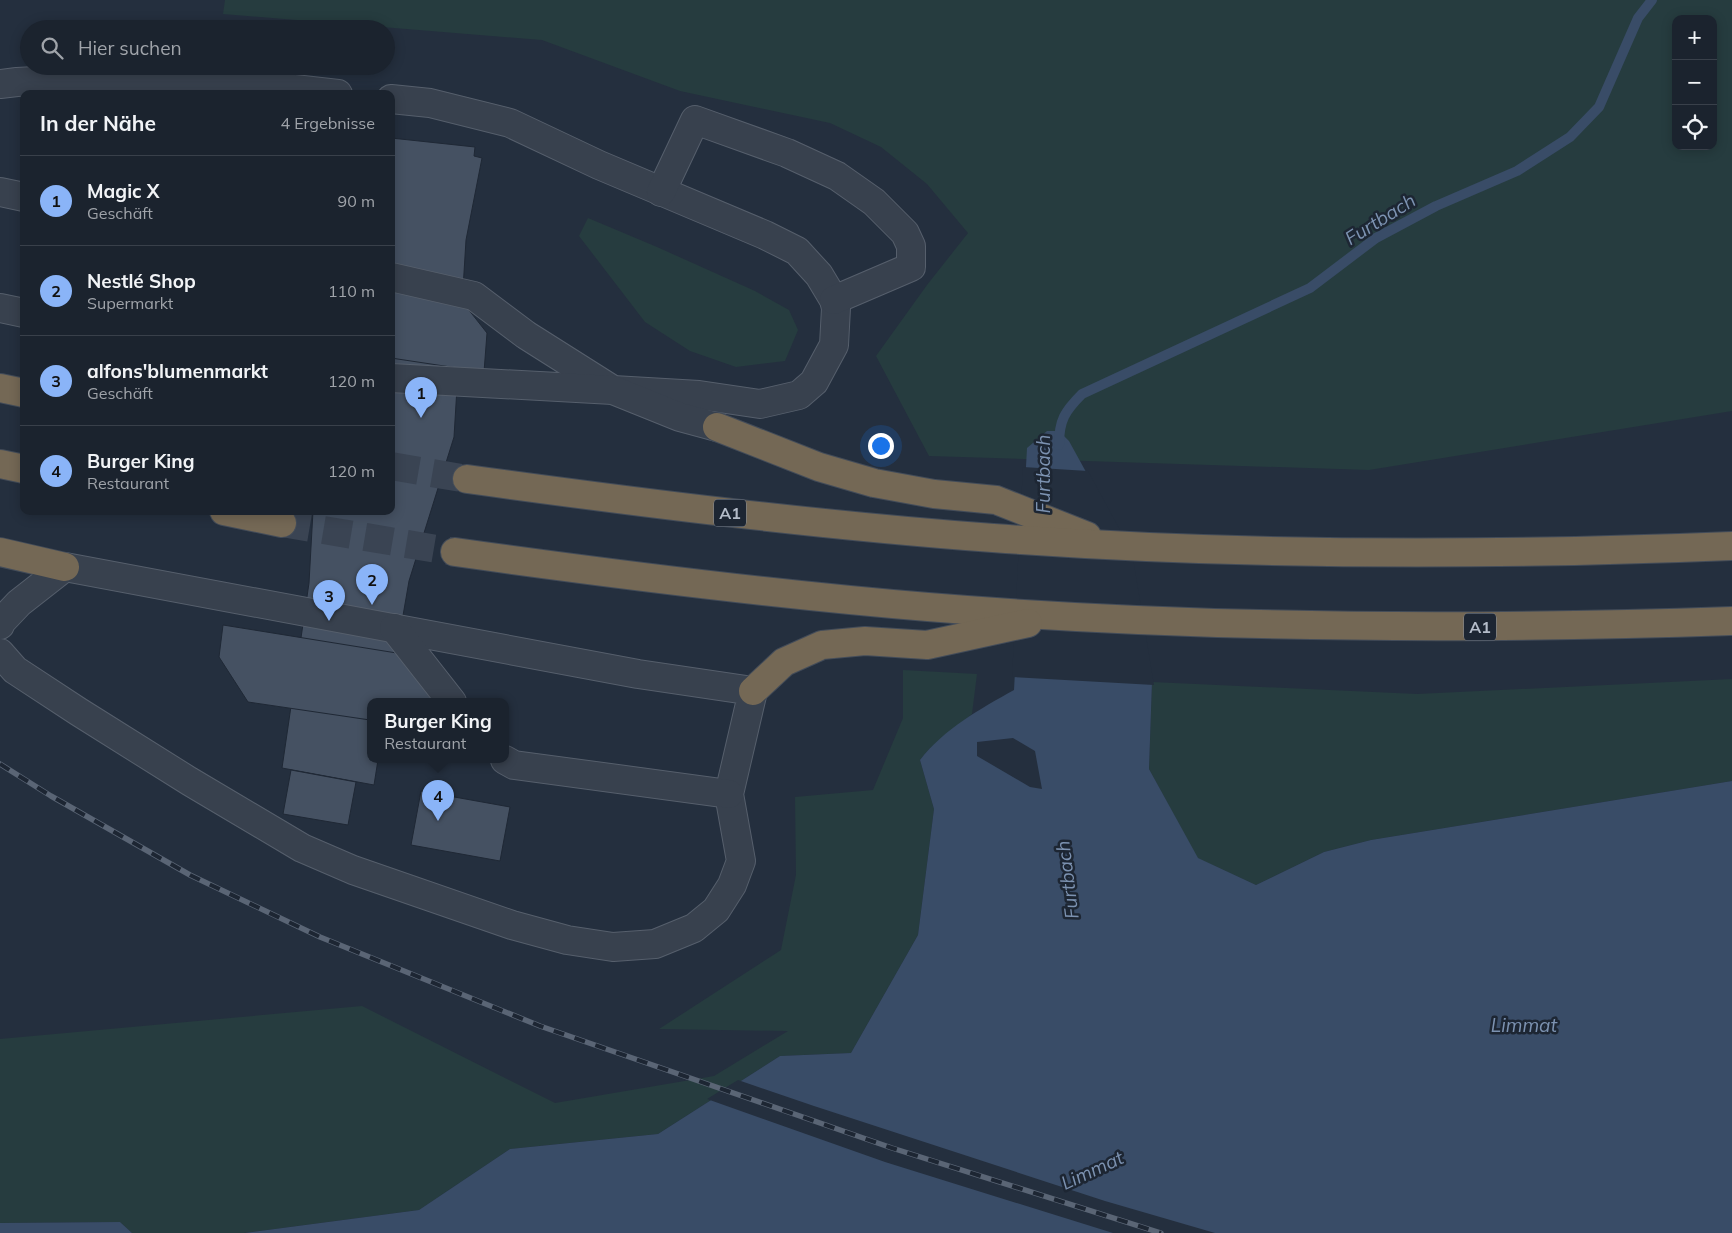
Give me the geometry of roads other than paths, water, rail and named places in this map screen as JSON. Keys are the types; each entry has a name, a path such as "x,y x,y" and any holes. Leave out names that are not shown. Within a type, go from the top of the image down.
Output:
{"highway":[{"path":"0,388 20,392"},
{"path":"717,427 819,466 874,483 934,494 996,500 1110,545"},
{"path":"0,464 20,468"},
{"name":"A1","path":"467,479 779,519 994,538 1110,545 1292,552 1474,553 1732,546"},
{"path":"243,515 282,523"},
{"path":"0,552 65,567"},
{"name":"A1","path":"455,552 656,580 790,595 1061,616 1227,624 1474,627 1732,620"},
{"path":"753,692 784,662 822,645 865,641 927,645 1061,616"}],"lane":[{"path":"0,84 89,78 200,78 304,90"},
{"path":"395,99 430,103 510,123 661,192 765,235 797,251 819,275 834,300 836,308 834,345 814,382 799,395 760,404 698,395 395,378"},
{"path":"661,192 695,120 787,153 837,176 874,202 904,233 911,246 911,267 834,300"},
{"path":"395,278 474,296 526,335 612,390 680,417 717,427"},
{"path":"0,625 20,603 65,567 638,674 753,692 729,794 741,861 732,885 716,910 694,928 655,944 613,947 567,940 512,925 353,870 302,848 79,712 15,670 2,658 0,653"},
{"path":"394,628 449,698"},
{"path":"509,762 514,765 729,794"}],"water":[{"name":"Limmat","path":"1047,431 1059,431 1069,441 1130,552 1152,682 1149,769 1198,858 1256,885 1324,852 1371,840 1732,781 1732,1233 245,1233 419,1210 510,1149 658,1134 780,1056 851,1053 918,935 934,809 920,760 951,729 1014,690 1027,448","holes":["1013,738 1035,751 1042,789 1030,787 977,756 977,742"]},
{"path":"120,1222 132,1233 0,1233 0,1223"}],"waterway":[{"name":"Furtbach","path":"1059,445 1060,429 1064,416 1082,394 1310,288 1376,238 1436,206 1517,171 1570,137 1599,107 1638,18 1652,0"}],"tunnel":[{"path":"395,467 467,479"},
{"path":"282,523 455,552"}],"railway":[{"path":"0,764 51,796 190,875 320,937 540,1026 892,1148 1161,1233"}],"place":[{"name":"Magic X","path":"421,418"},
{"name":"Nestlé Shop","path":"372,605"},
{"name":"alfons'blumenmarkt","path":"329,621"},
{"name":"Burger King","path":"438,821"}]}
